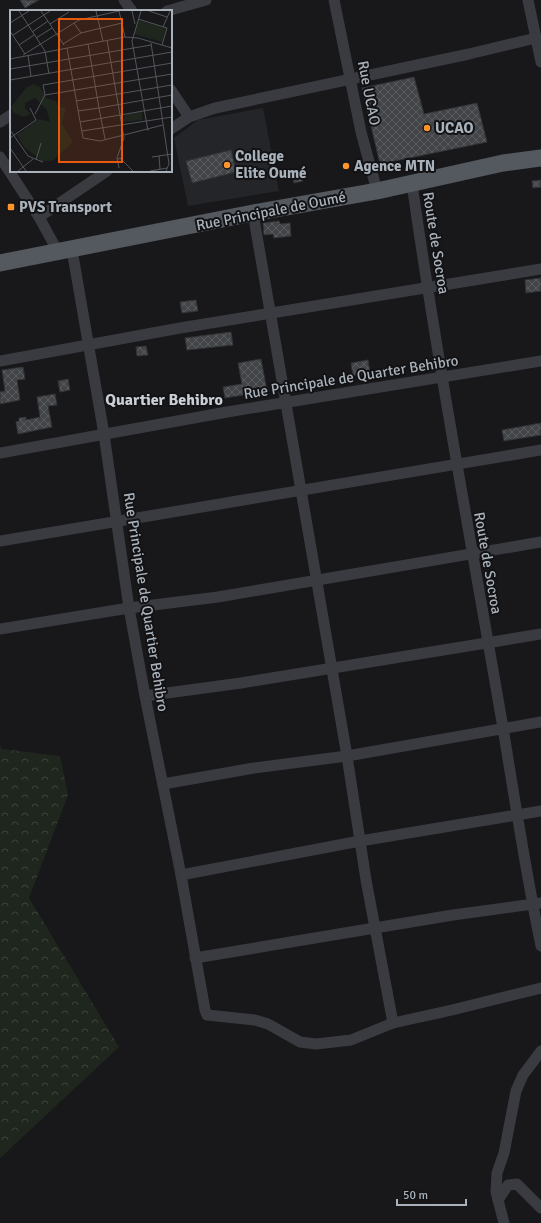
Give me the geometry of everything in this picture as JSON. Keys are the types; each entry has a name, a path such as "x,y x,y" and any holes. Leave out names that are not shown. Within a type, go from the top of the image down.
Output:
{"main road":[{"name":"Rue Principale de Oumé","path":"0,264 253,213 412,184 502,163 541,158"}],"street":[{"path":"124,0 131,10"},
{"path":"170,10 206,0"},
{"name":"Rue UCAO","path":"334,0 361,132 377,191"},
{"path":"528,0 541,62"},
{"path":"172,128 189,117 215,108 536,38"},
{"path":"172,92 189,117"},
{"path":"0,122 10,116"},
{"name":"Rue Principale de Quartier Behibro","path":"0,157 39,217 65,251 88,345 104,434 129,608 181,875 205,1010 208,1016 255,1020 268,1024 300,1042 308,1044 351,1040 393,1022"},
{"path":"39,217 106,172"},
{"name":"Route de Socroa","path":"412,184 456,465 503,728 517,816 537,903 541,946"},
{"path":"253,213 285,402 302,491 330,669 347,756 375,929 393,1022 452,1010 541,988"},
{"path":"0,361 270,313 428,289 541,269"},
{"name":"Rue Principale de Quarter Behibro","path":"0,453 285,402 541,361"},
{"path":"0,540 302,491 541,450"},
{"path":"0,629 129,608 316,581 392,566 541,542"},
{"path":"145,696 330,669 406,655 541,634"},
{"path":"163,784 254,768 347,756 541,722"},
{"path":"181,875 360,841 541,811"},
{"path":"195,958 537,903"},
{"path":"504,1223 496,1192 497,1173 504,1153 516,1090 523,1075 541,1051"},
{"path":"498,1200 508,1185 517,1184 541,1208"}],"shaded area":[{"name":"College Elite Oumé","path":"263,108 279,191 188,206 174,138 198,120"}],"green space":[{"path":"0,746 2,749 60,756 68,795 29,898 119,1047 0,1158"}],"building":[{"path":"20,0 39,0 25,8"},
{"name":"UCAO","path":"414,77 424,114 477,103 487,142 380,164 362,88"},
{"path":"231,150 236,172 192,183 186,161"},
{"path":"300,169 303,181 294,183 291,171"},
{"path":"541,180 541,187 533,188 532,181"},
{"path":"279,221 280,224 290,223 291,236 274,238 273,234 264,235 263,223"},
{"path":"541,278 541,291 526,293 525,280"},
{"path":"196,300 198,311 182,313 180,302"},
{"path":"231,332 233,345 187,350 185,338"},
{"path":"146,346 148,355 137,356 136,347"},
{"path":"261,359 267,391 225,398 223,387 242,384 238,363"},
{"path":"368,360 370,373 353,376 351,363"},
{"path":"23,367 25,379 17,380 20,400 0,404 0,392 5,391 2,370"},
{"path":"68,379 70,390 60,392 58,381"},
{"path":"55,394 57,405 48,406 52,427 18,434 16,422 19,421 19,418 26,417 26,420 40,417 37,397"},
{"path":"541,423 541,435 504,441 502,430"}],"place":[{"name":"UCAO","path":"427,128"},
{"name":"College Elite Oumé","path":"227,165"},
{"name":"Agence MTN","path":"346,166"},
{"name":"PVS Transport","path":"11,207"}],"district":[{"name":"Quartier Behibro","path":"164,399"}]}
